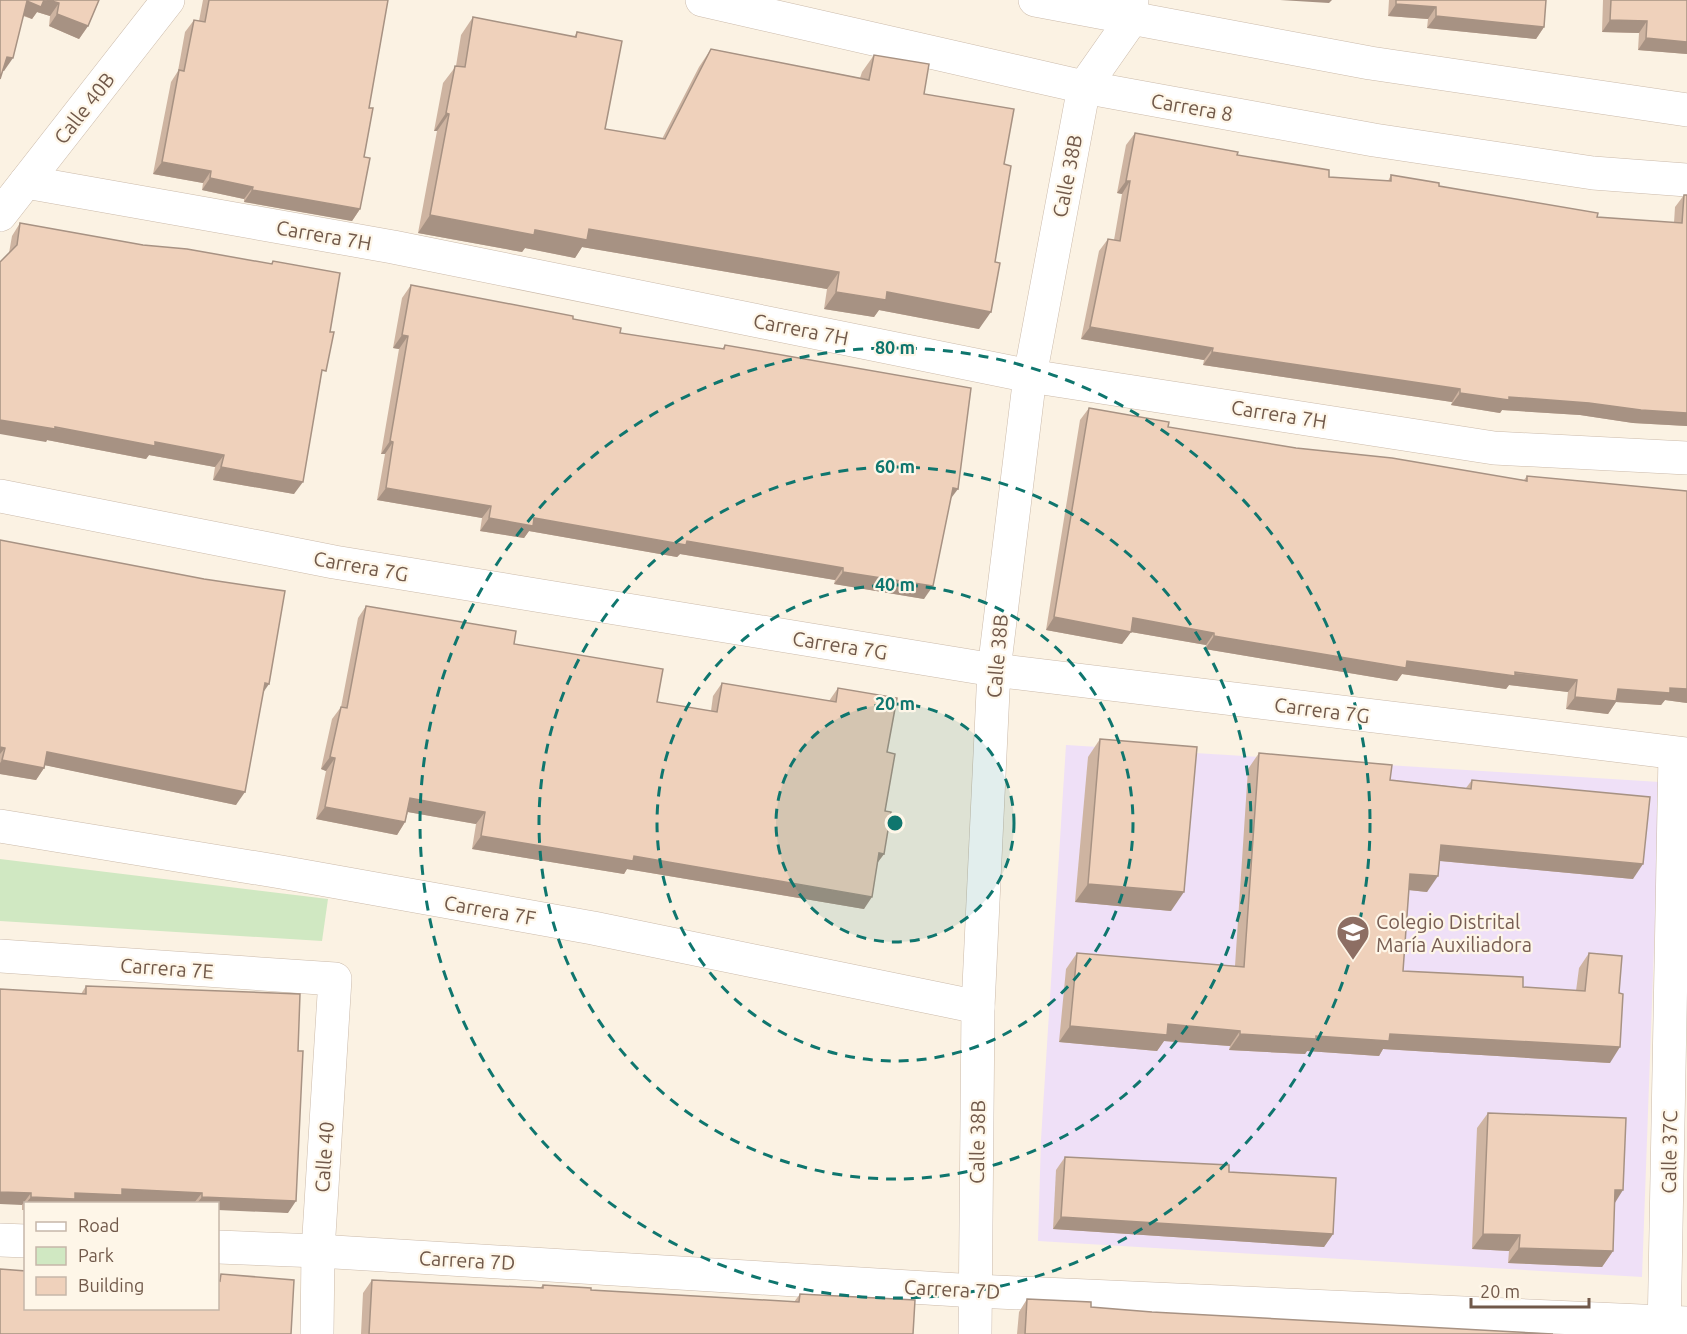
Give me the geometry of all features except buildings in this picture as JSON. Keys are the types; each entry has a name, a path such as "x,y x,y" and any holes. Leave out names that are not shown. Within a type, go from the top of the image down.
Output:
{"street":[{"name":"Calle 40B","path":"0,215 168,0"},
{"name":"Carrera 8","path":"702,0 1084,87 1397,144 1593,174 1687,180"},
{"path":"1035,0 1131,10 1370,63 1687,110"},
{"name":"Calle 38B","path":"975,1334 978,1007 994,670 1030,376 1084,87 1131,10"},
{"name":"Carrera 7H","path":"26,182 393,247 1030,376 1494,448 1687,458"},
{"name":"Carrera 7G","path":"0,496 334,562 994,670 1681,754"},
{"name":"Calle 37C","path":"1672,1326 1679,1030 1681,754"},
{"name":"Carrera 7F","path":"0,826 281,872 593,928 978,1007"},
{"name":"Carrera 7E","path":"0,956 335,979"},
{"name":"Calle 40","path":"317,1334 318,1251 335,979"},
{"path":"0,1240 24,1241"},
{"name":"Carrera 7D","path":"219,1247 976,1291 1672,1326"}],"shaded area":[{"name":"Colegio Distrital María Auxiliadora","path":"1066,745 1660,782 1642,1277 1038,1241 1041,1140"}],"green space":[{"path":"0,859 328,899 322,941 0,921"}],"place":[{"name":"Colegio Distrital María Auxiliadora","path":"1353,961"}]}
